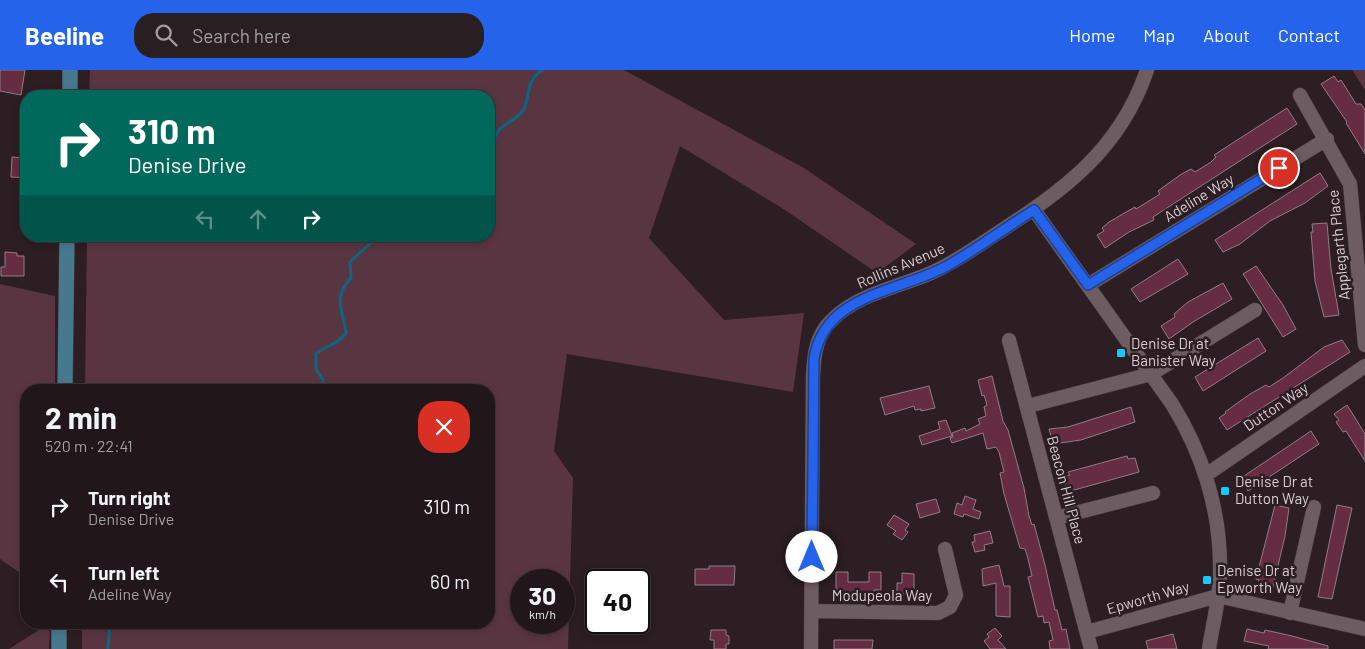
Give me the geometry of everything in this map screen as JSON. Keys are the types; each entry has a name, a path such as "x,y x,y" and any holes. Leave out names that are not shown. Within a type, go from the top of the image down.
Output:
{"main road":[{"path":"70,70 70,90"},
{"path":"64,384 67,242"},
{"path":"59,629 59,649"}],"street":[{"name":"Rollins Avenue","path":"811,649 813,376 815,351 820,336 832,319 850,306 947,266 1034,210 1080,173 1104,148 1128,112 1147,70"},
{"name":"Applegarth Place","path":"1300,95 1327,139 1350,184 1365,345"},
{"name":"Adeline Way","path":"1088,285 1327,139"},
{"path":"1034,210 1185,425 1206,475 1218,533 1221,568 1208,649"},
{"path":"1028,406 1151,374 1255,310"},
{"name":"Beacon Hill Place","path":"1009,340 1091,649"},
{"name":"Dutton Way","path":"1206,475 1365,366"},
{"path":"1056,518 1153,493"},
{"path":"1290,613 1314,507"},
{"name":"Modupeola Way","path":"812,611 938,613 950,607 956,595 945,549"},
{"path":"1218,596 1365,628"},
{"name":"Epworth Way","path":"1087,632 1218,596"}],"shaded area":[{"path":"90,70 624,70 804,168 916,244 877,273 785,210 680,146 649,238 724,320 804,313 793,392 567,354 554,451 573,478 570,569 510,569 510,634 568,634 568,649 82,649 82,629 495,629 495,384 85,384 87,242 495,242 495,90 89,90"},
{"path":"1352,70 1365,70 1365,90"},
{"path":"0,284 55,296 55,384 20,384 20,573 0,559"},
{"path":"41,629 50,629 49,649 9,649"}],"building":[{"path":"0,70 25,70 20,95 0,91"},
{"path":"1334,76 1338,82 1341,80 1356,104 1361,104 1365,110 1365,154 1347,122 1321,84"},
{"path":"1287,108 1297,124 1153,217 1154,220 1129,232 1105,248 1097,235 1104,231 1102,228 1109,222 1135,207 1136,209 1160,194 1158,191 1180,175 1191,169 1195,172 1211,162 1216,157 1214,155"},
{"path":"12,157 20,158 20,178 11,177"},
{"path":"1320,173 1328,186 1305,203 1270,221 1240,244 1223,252 1215,240"},
{"path":"1327,223 1331,269 1339,315 1324,317 1315,281 1311,232 1313,232 1312,224"},
{"path":"5,252 24,256 24,276 1,276 1,267 5,267"},
{"path":"1178,259 1188,274 1140,302 1131,289"},
{"path":"1256,266 1283,305 1296,329 1283,337 1243,274"},
{"path":"1223,283 1232,299 1169,339 1161,326 1175,317 1174,314 1188,302"},
{"path":"1258,338 1266,351 1203,391 1195,377"},
{"path":"1342,340 1350,352 1227,430 1219,418 1225,412 1250,394 1266,385 1269,387 1283,378 1324,347"},
{"path":"992,376 1003,421 1008,430 1024,488 1029,516 1032,525 1034,524 1055,610 1057,610 1062,630 1066,629 1070,649 1050,649 1049,641 1053,640 1049,622 1044,623 1043,616 1038,617 1028,577 1032,576 1027,555 1025,549 1020,548 1004,494 1000,473 1004,472 999,452 996,447 987,449 983,433 952,443 950,438 953,437 952,433 965,428 966,431 980,424 978,419 986,416 984,407 987,405 984,395 982,396 978,380"},
{"path":"929,386 935,408 921,411 921,409 915,410 914,406 885,415 880,398"},
{"path":"1347,405 1365,434 1365,461 1346,431 1343,432 1336,422 1339,420 1334,414"},
{"path":"1131,407 1135,422 1081,440 1053,444 1049,429 1068,427"},
{"path":"946,420 952,436 922,445 919,436 940,429 938,422"},
{"path":"1311,431 1319,444 1248,491 1241,478"},
{"path":"1127,456 1128,459 1135,458 1139,472 1067,492 1063,477 1070,475 1068,472"},
{"path":"965,496 976,500 973,509 981,512 979,519 964,514 963,517 954,514 957,503 962,505"},
{"path":"936,499 940,512 920,518 916,504"},
{"path":"1275,505 1289,508 1285,536 1272,591 1258,588 1259,580 1256,579"},
{"path":"1337,505 1352,508 1332,599 1318,597"},
{"path":"894,515 909,524 905,530 908,532 902,540 893,534 896,531 887,525"},
{"path":"990,531 993,543 984,545 985,550 975,552 972,542 975,542 974,535"},
{"path":"999,565 1004,586 1010,586 1010,617 996,616 996,583 983,586 982,569"},
{"path":"709,566 735,566 734,585 695,585 695,569 709,569"},
{"path":"836,572 848,572 848,582 869,582 869,572 881,572 881,590 874,590 874,593 842,593 842,590 836,589"},
{"path":"902,573 914,574 914,591 907,591 907,594 897,594 897,583 902,583"},
{"path":"995,628 1002,636 998,640 1006,649 990,649 984,641 989,637 987,634"},
{"path":"1247,629 1264,633 1265,630 1292,636 1328,646 1328,649 1268,649 1269,646 1244,641"},
{"path":"711,630 726,630 726,635 729,636 729,644 726,644 726,649 714,649 714,640 710,640"},
{"path":"1173,634 1177,649 1148,649 1146,641"},
{"path":"834,640 873,640 872,649 834,649"}],"waterway":[{"path":"495,137 500,129 522,112 533,79 542,70"},
{"path":"323,384 323,380 316,369 316,354 340,340 346,333 340,298 345,285 351,278 350,262 372,242"},
{"path":"108,649 109,629"}],"place":[{"name":"Denise Dr at Banister Way","path":"1121,353"},
{"name":"Denise Dr at Dutton Way","path":"1225,491"},
{"name":"Denise Dr at Epworth Way","path":"1207,580"}],"route":[{"path":"812,557 811,468 814,359 820,336 832,319 850,306 865,299 947,266 1034,210 1088,285 1279,168"}]}
